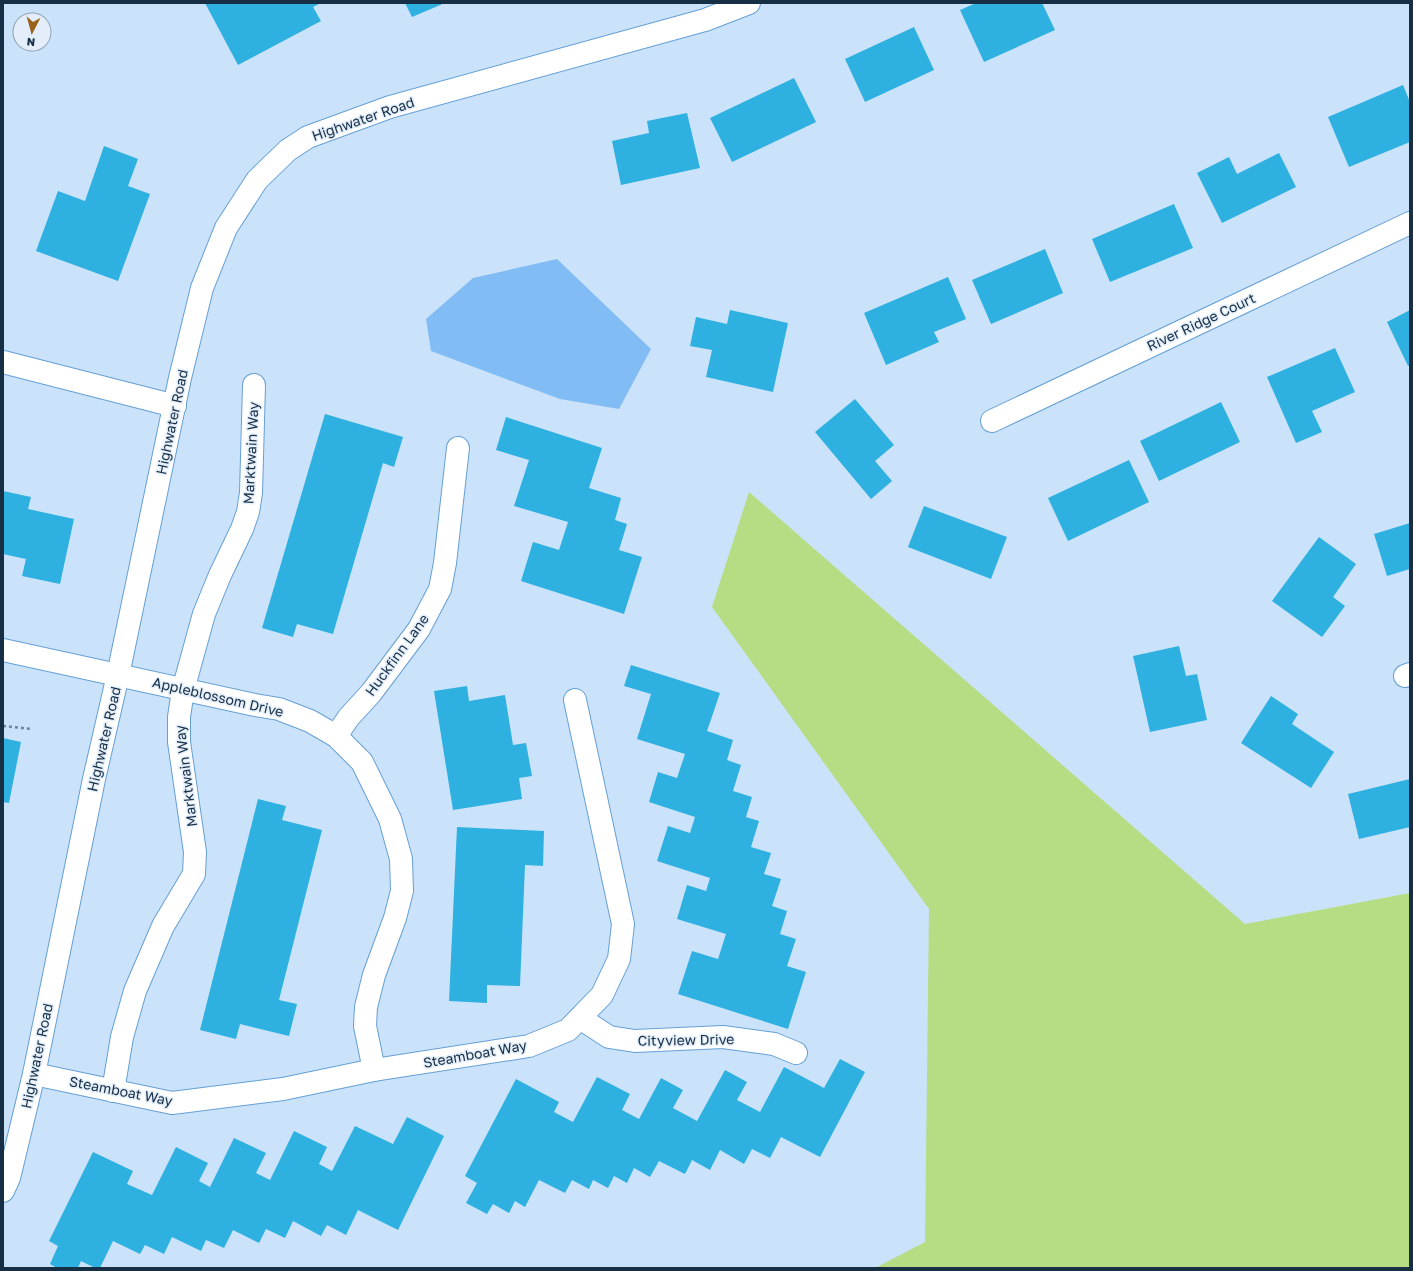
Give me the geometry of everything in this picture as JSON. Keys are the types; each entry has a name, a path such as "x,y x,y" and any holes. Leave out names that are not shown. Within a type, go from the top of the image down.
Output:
{"street":[{"name":"Highwater Road","path":"3,1191 9,1178 34,1074 94,779 202,288 226,228 257,180 288,150 308,137 390,107 705,20 749,3"},
{"name":"River Ridge Court","path":"992,421 1410,223"},
{"path":"3,362 175,406"},
{"name":"Marktwain Way","path":"113,1091 122,1037 135,991 163,926 194,874 195,852 179,742 179,717 183,690 204,614 220,575 242,529 248,512 251,493 254,385"},
{"name":"Huckfinn Lane","path":"336,736 349,717 371,693 419,629 440,589 445,563 458,448"},
{"name":"Appleblossom Drive","path":"3,650 183,690 279,709 310,721 336,736 362,762 390,819 401,859 402,891 395,918 374,975 366,1007 365,1026 374,1070"},
{"name":"Steamboat Way","path":"34,1074 172,1103 283,1089 374,1070 529,1046 568,1030 602,995 619,959 623,924 575,700"},
{"name":"Cityview Drive","path":"580,1018 609,1037 635,1041 723,1037 774,1044 796,1053"}],"path":[{"path":"3,726 32,729"}],"green space":[{"path":"749,492 1245,924 1410,893 1410,1268 875,1268 925,1242 929,909 712,607"}],"water":[{"path":"557,259 651,349 619,409 560,399 431,351 426,319 473,278"}],"building":[{"path":"205,3 321,3 313,7 321,21 238,65"},
{"path":"405,3 445,3 412,17"},
{"path":"976,3 1042,3 1055,30 984,62 960,10"},
{"path":"914,27 934,70 865,102 845,59"},
{"path":"794,78 816,122 732,162 710,118"},
{"path":"1403,85 1410,102 1410,142 1349,167 1328,117"},
{"path":"687,113 700,168 621,185 612,141 649,133 647,121"},
{"path":"104,146 138,159 128,186 150,194 118,281 36,251 58,191 85,201"},
{"path":"1279,153 1296,187 1222,223 1197,173 1229,157 1237,174"},
{"path":"1174,204 1193,248 1110,282 1092,239"},
{"path":"1045,249 1063,293 991,324 972,280"},
{"path":"948,277 966,319 934,332 939,342 886,365 864,313"},
{"path":"730,310 788,323 773,392 706,377 712,350 690,346 696,317 727,324"},
{"path":"1410,310 1410,365 1408,366 1387,322"},
{"path":"1335,348 1355,392 1312,411 1322,432 1296,443 1267,377"},
{"path":"855,399 894,445 875,461 892,481 871,499 815,432"},
{"path":"1221,402 1240,442 1159,481 1140,441"},
{"path":"325,414 403,437 394,467 383,463 333,634 297,624 293,637 262,628"},
{"path":"506,417 602,448 589,488 621,498 615,520 627,524 619,550 642,557 624,614 521,581 533,542 559,550 568,522 514,506 529,460 496,450"},
{"path":"1129,460 1149,502 1068,541 1048,498"},
{"path":"3,491 31,497 28,509 74,519 60,584 22,576 26,559 3,554"},
{"path":"924,506 1007,537 991,579 908,547"},
{"path":"1410,523 1410,569 1387,576 1374,534"},
{"path":"1319,537 1356,564 1333,597 1345,606 1322,637 1272,601"},
{"path":"1179,646 1186,676 1197,674 1207,720 1150,732 1133,656"},
{"path":"631,665 720,693 707,731 733,740 727,760 741,765 733,791 752,797 746,817 759,821 751,847 771,853 764,874 781,879 772,906 787,911 780,934 796,939 787,966 806,972 788,1029 678,994 692,951 718,959 726,934 677,919 687,885 706,891 710,878 657,861 668,826 690,833 695,817 649,802 658,772 677,778 685,754 637,739 651,694 624,686"},
{"path":"467,686 469,701 505,695 513,745 526,743 532,776 519,778 522,799 453,810 434,691"},
{"path":"1271,696 1298,714 1292,724 1334,752 1311,788 1241,743"},
{"path":"3,738 21,742 9,803 3,802"},
{"path":"1410,779 1410,827 1359,839 1348,794"},
{"path":"258,799 286,806 282,820 322,830 279,1000 297,1004 289,1036 240,1024 236,1039 200,1030"},
{"path":"457,827 544,831 543,866 525,865 520,986 487,985 487,1003 449,1001"},
{"path":"840,1059 865,1072 820,1157 781,1137 770,1158 752,1149 744,1164 720,1150 710,1170 692,1160 685,1174 659,1161 650,1177 634,1168 627,1183 614,1176 608,1188 593,1180 589,1189 572,1180 565,1193 539,1180 525,1207 515,1201 509,1213 493,1204 487,1214 466,1203 477,1183 465,1176 516,1079 559,1102 554,1112 573,1122 597,1077 630,1094 622,1110 639,1119 661,1078 683,1090 673,1108 697,1121 725,1070 747,1082 737,1100 760,1112 784,1067 824,1088"},
{"path":"407,1117 444,1136 398,1230 358,1210 346,1235 327,1225 321,1236 293,1221 285,1238 266,1229 259,1243 233,1230 224,1248 206,1240 201,1251 172,1237 164,1254 145,1245 140,1254 113,1241 100,1268 95,1268 81,1261 78,1268 57,1268 50,1264 58,1246 49,1241 93,1152 133,1171 127,1184 152,1195 176,1147 208,1163 199,1181 210,1187 234,1138 266,1153 256,1173 270,1180 294,1131 327,1147 319,1164 332,1171 355,1126 393,1144"}]}
